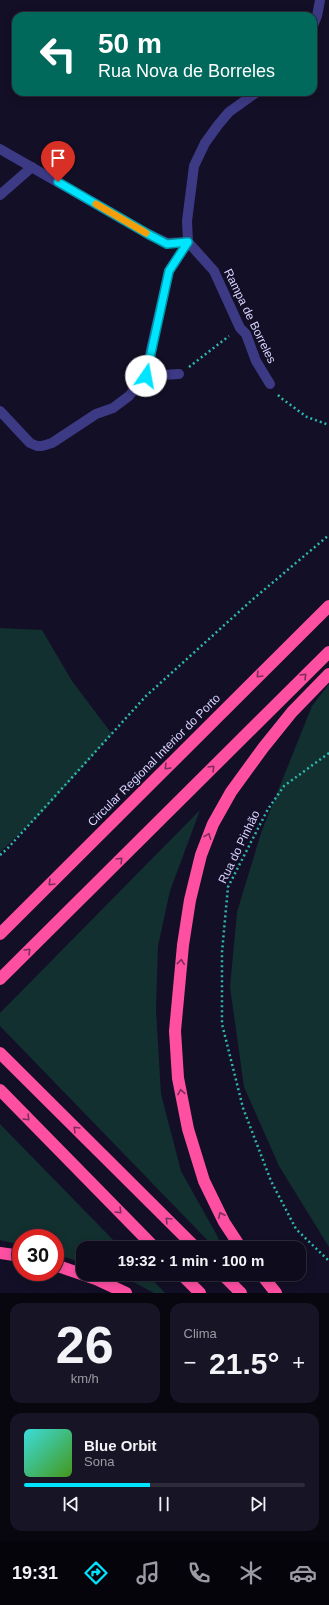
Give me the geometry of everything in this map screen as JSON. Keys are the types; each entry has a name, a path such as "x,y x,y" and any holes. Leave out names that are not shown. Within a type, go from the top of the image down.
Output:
{"highway":[{"name":"Circular Regional Interior do Porto","path":"0,934 329,606"},
{"path":"0,979 329,652"},
{"path":"236,1241 224,1222 204,1181 188,1130 178,1078 175,1031 183,945 190,900 201,855 213,824 231,792 263,748 292,712 329,674"},
{"path":"0,1053 189,1241"},
{"path":"0,1090 148,1241"},
{"path":"0,1253 12,1255"},
{"path":"64,1268 96,1279 126,1293"},
{"path":"188,1281 200,1293"},
{"path":"229,1281 241,1293"},
{"path":"267,1281 276,1293"}],"street":[{"path":"317,16 320,0"},
{"path":"0,411 30,443 37,446 48,445 96,414 113,408 129,396 146,376 169,271 188,242 187,222 194,166 206,143 218,125 229,112 251,96"},
{"path":"0,149 167,244 188,242"},
{"path":"0,195 32,167"},
{"name":"Rampa de Borreles","path":"188,242 214,271 240,328 246,334 256,361 270,384"},
{"path":"146,376 179,374"}],"path":[{"path":"179,374 240,328"},
{"path":"270,384 281,398 301,412 329,425"},
{"path":"0,855 7,850 146,696 252,600 329,535"},
{"name":"Rua do Pinhão","path":"329,753 284,786 268,809 228,887 222,952 222,1024 242,1108 271,1181 296,1229 329,1261"}],"green space":[{"path":"0,628 42,630 72,681 112,734 43,812 0,852"},
{"path":"329,684 329,1247 279,1166 244,1087 230,987 237,912 261,833 312,706"},
{"path":"200,810 170,891 158,946 156,1010 161,1094 181,1171 219,1239 217,1241 208,1241 0,1026 0,1013"},
{"path":"0,1124 114,1241 76,1241 76,1261 64,1257 64,1229 12,1229 12,1243 0,1240"},
{"path":"131,1281 154,1281 165,1293 154,1293"}],"slow traffic":[{"path":"96,204 146,233"}],"route":[{"path":"58,182 167,244 188,242 169,271 146,376"}]}
